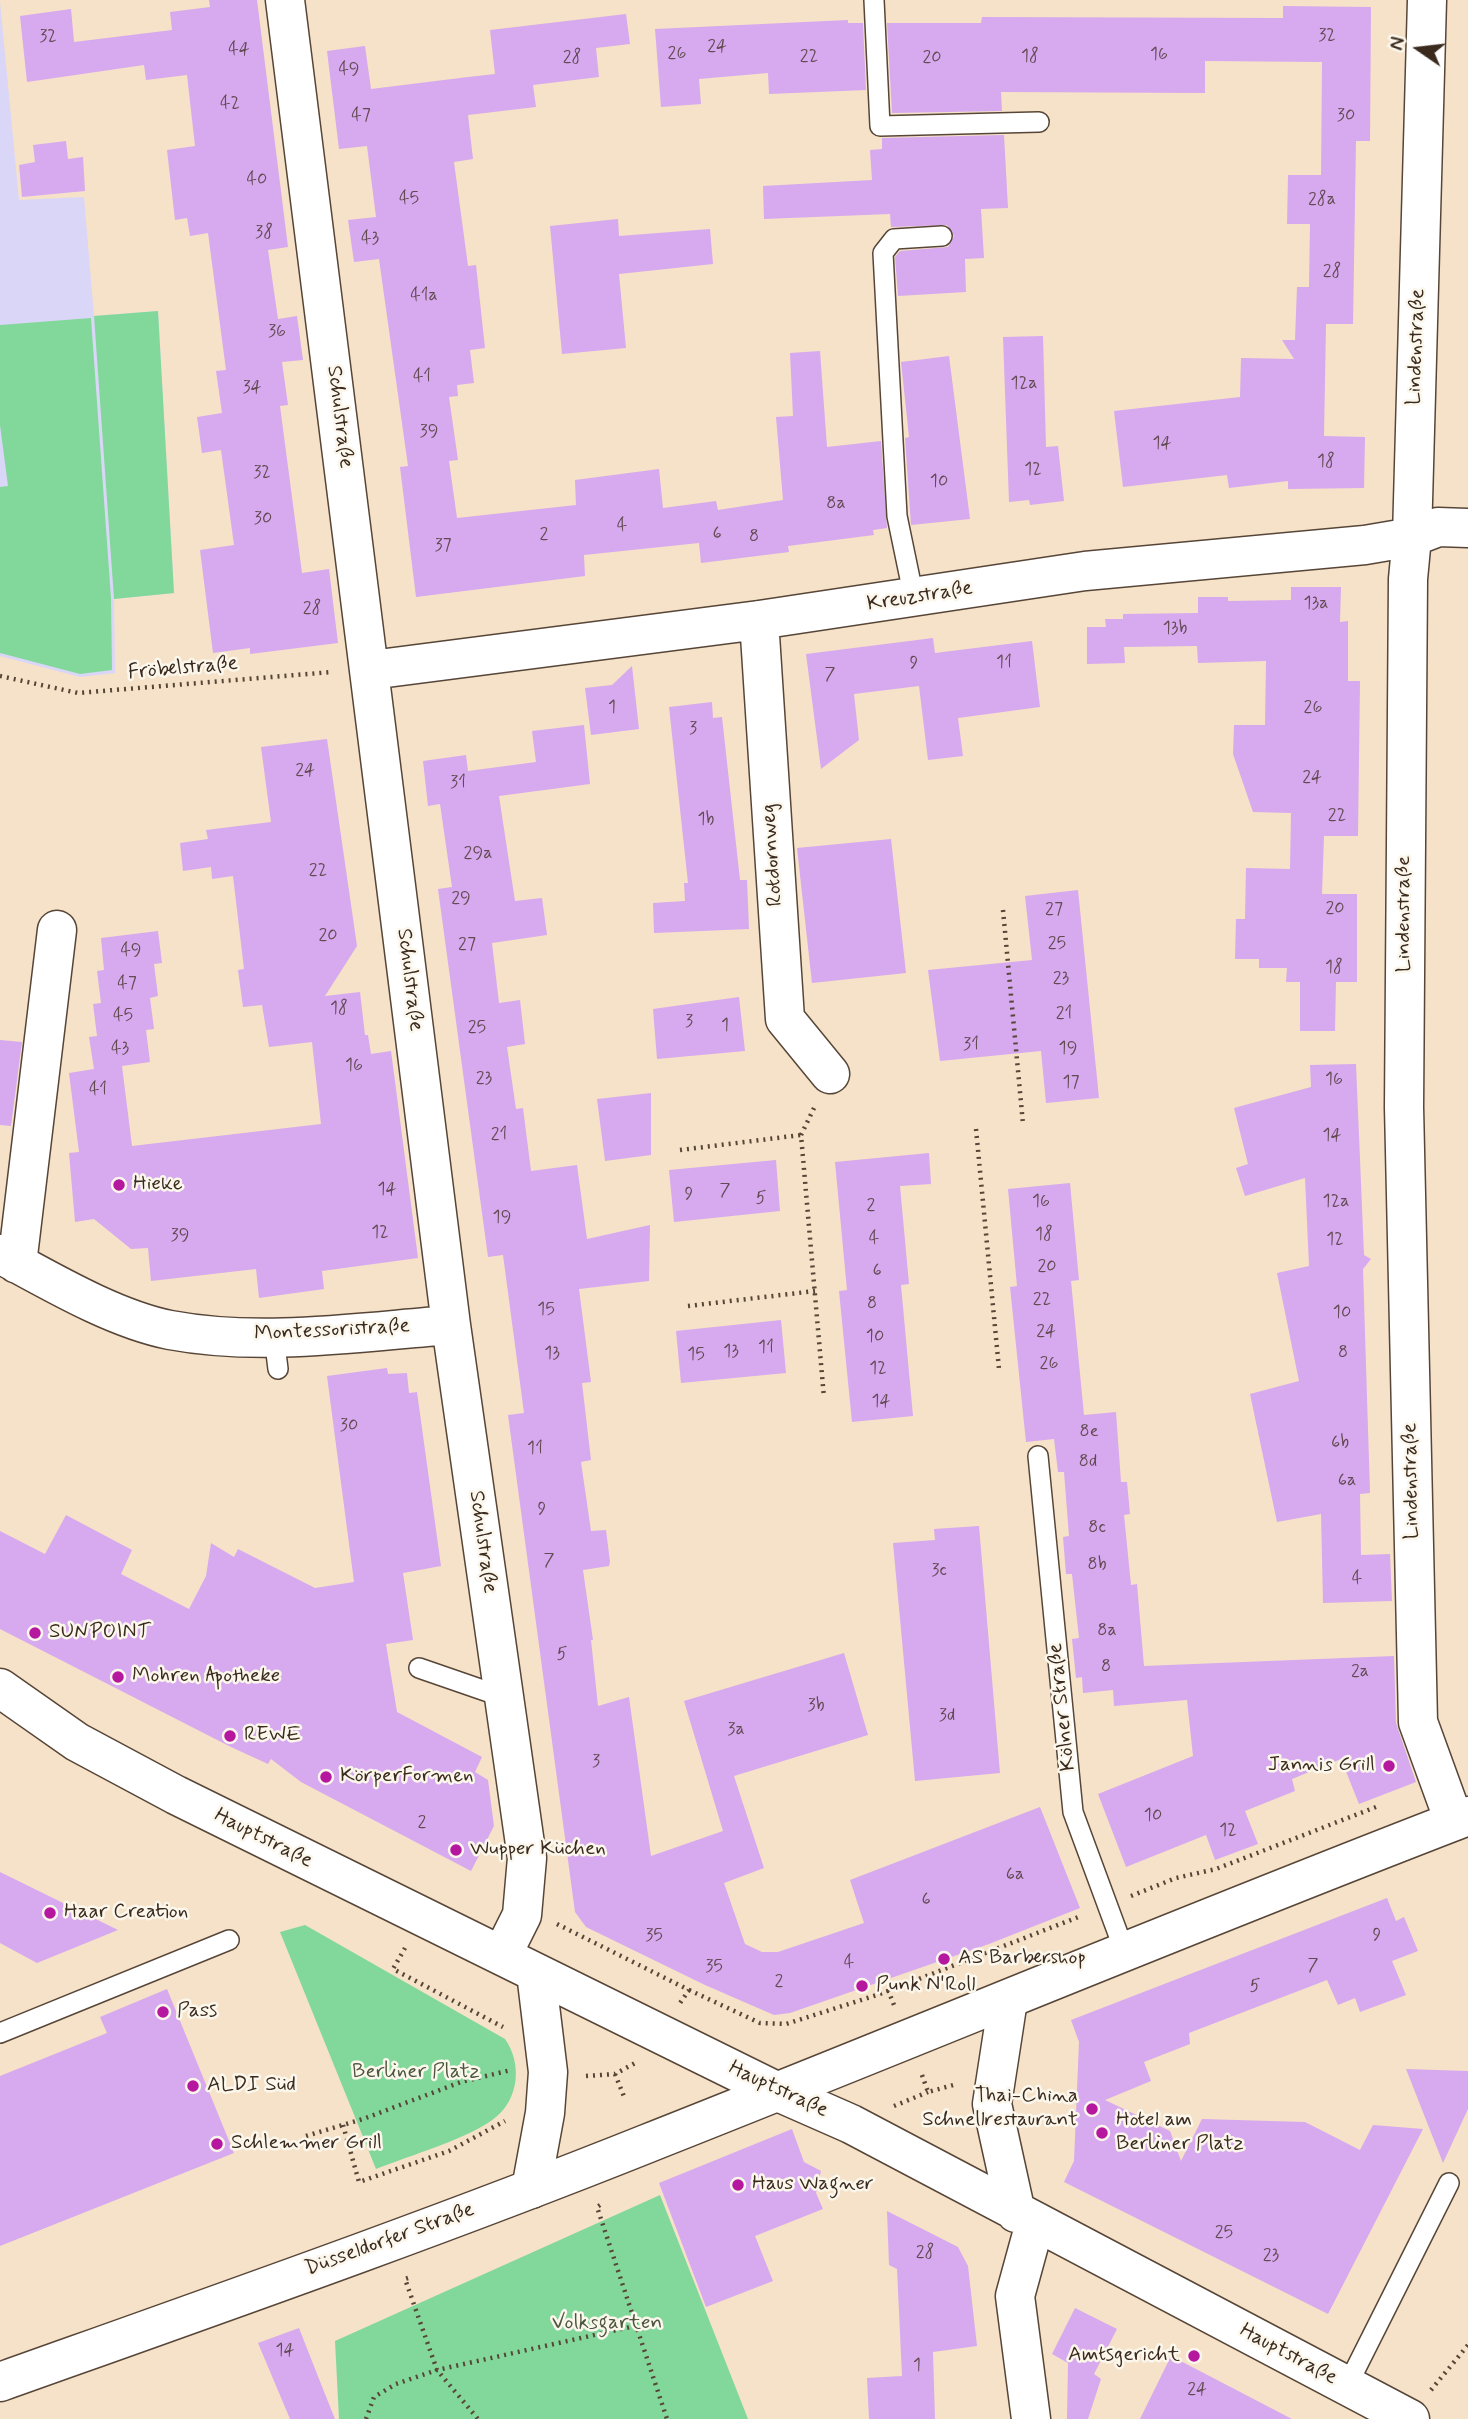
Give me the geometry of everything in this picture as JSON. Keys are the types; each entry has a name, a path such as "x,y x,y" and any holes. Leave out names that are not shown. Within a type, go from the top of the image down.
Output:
{"street":[{"name":"Lindenstraße","path":"1427,0 1412,537 1408,579 1404,1107 1418,1722 1461,1818"},
{"name":"Schulstraße","path":"295,1 371,670 451,1325 527,1858 522,1915 502,1955"},
{"name":"Kreuzstraße","path":"371,670 759,620 1085,571 1365,545 1412,537 1438,527 1468,528"},
{"name":"Rotdornweg","path":"759,620 785,1019 830,1074"},
{"name":"Montessoristraße","path":"57,930 9,1259 96,1302 169,1329 276,1353 451,1325"},
{"name":"Hauptstraße","path":"0,1688 103,1757 285,1850 502,1955 653,2045 776,2091 851,2124 1409,2419"},
{"path":"776,2091 1008,2000 1124,1950 1461,1818"},
{"path":"531,2189 545,2113 561,2073 536,1973"},
{"path":"1008,2000 992,2104 1026,2218 1015,2296 1031,2419"},
{"name":"Düsseldorfer Straße","path":"0,2382 531,2189 776,2091"}],"lane":[{"path":"874,0 880,126 1040,122"},
{"path":"914,598 897,516 883,253 894,239 942,236"},
{"name":"Kölner Straße","path":"1038,1456 1073,1812 1124,1950"},
{"path":"419,1668 503,1697"},
{"path":"0,2034 229,1940"},
{"path":"1348,2386 1449,2183"}],"path":[{"name":"Fröbelstraße","path":"0,676 78,693 371,670"},
{"path":"1003,910 1023,1124"},
{"path":"824,1398 802,1135 830,1074"},
{"path":"976,1129 999,1370"},
{"path":"680,1150 802,1135"},
{"path":"688,1306 815,1291"},
{"path":"306,2136 480,2076 508,2071 595,2077 615,2074 627,2070 653,2045 689,1990 559,1925 522,1915"},
{"path":"402,1953 393,1969 511,2032"},
{"path":"615,2074 625,2099"},
{"path":"343,2125 359,2182 449,2151 509,2118"},
{"path":"609,2202 597,2207 667,2419"},
{"path":"417,2275 405,2279 437,2370 478,2419"},
{"path":"366,2419 368,2406 382,2391 437,2370 635,2326"},
{"path":"1409,2419 1468,2345"}],"shaded area":[{"path":"0,2 19,200 84,197 94,316 158,311 174,593 114,599 115,673 80,677 0,656"}],"green space":[{"path":"158,311 174,593 114,599 94,316"},
{"path":"91,318 111,598 112,670 80,674 0,653 0,487 8,486 0,425 0,325"},
{"name":"Berliner Platz","path":"305,1925 505,2039 514,2059 516,2080 504,2109 485,2125 471,2132 376,2169 280,1932"},
{"name":"Volksgarten","path":"660,2195 748,2419 339,2419 335,2341"}],"building":[{"path":"209,0 257,0 288,247 268,250 278,319 297,316 303,360 282,362 288,405 280,406 302,573 329,569 338,643 250,654 250,648 213,653 200,550 234,545 221,450 202,453 197,417 222,413 216,371 226,370 208,233 190,236 187,218 175,220 167,150 195,146 187,75 146,80 144,65 27,82 20,16 71,9 74,42 172,30 170,12 210,7"},
{"path":"1283,6 1371,7 1370,141 1356,141 1353,324 1326,324 1324,436 1365,437 1364,488 1288,489 1288,481 1229,488 1227,475 1123,487 1114,411 1240,397 1241,358 1294,359 1282,340 1295,340 1297,287 1309,287 1310,224 1287,224 1288,175 1321,175 1322,62 1205,61 1205,93 1001,92 1002,111 892,113 887,23 981,23 982,17 1283,18"},
{"path":"626,14 630,44 596,48 599,77 533,85 536,107 468,115 473,159 454,162 468,266 476,265 485,348 470,350 474,383 457,385 458,396 449,397 458,460 449,461 457,518 576,505 575,480 659,469 663,508 716,501 718,510 783,500 776,417 793,416 790,353 820,351 827,447 881,441 887,528 873,530 874,535 788,546 789,552 701,563 699,543 584,555 585,576 416,597 400,467 408,466 379,259 354,262 348,220 376,217 367,146 339,149 327,51 365,46 371,89 495,74 490,30"},
{"path":"848,20 848,23 863,23 866,90 769,94 768,73 699,79 701,104 661,107 655,29"},
{"path":"1004,135 1008,208 981,209 984,258 965,259 966,292 898,296 895,257 900,251 948,247 954,236 947,225 891,227 890,214 764,219 763,186 872,180 870,150 882,149 882,138"},
{"path":"66,141 68,159 83,157 85,191 22,197 19,165 35,162 33,145"},
{"path":"618,219 619,236 710,229 713,264 619,274 626,348 562,354 550,226"},
{"path":"1043,336 1046,447 1058,446 1064,501 1030,505 1029,500 1009,502 1003,337"},
{"path":"949,356 970,519 911,525 905,438 909,437 901,362"},
{"path":"1291,587 1341,587 1340,622 1348,621 1348,681 1360,681 1358,836 1324,836 1322,894 1357,894 1357,982 1336,982 1335,1031 1300,1031 1300,982 1286,982 1287,968 1259,968 1259,959 1235,959 1236,919 1245,919 1246,868 1290,869 1291,813 1253,812 1233,754 1234,725 1265,725 1266,661 1198,663 1197,646 1124,647 1125,663 1087,664 1087,627 1106,627 1105,619 1123,619 1123,614 1198,613 1198,597 1228,597 1228,601 1291,600"},
{"path":"933,638 935,653 1032,641 1040,707 958,718 963,756 928,760 919,686 854,694 859,740 821,769 806,654"},
{"path":"632,666 639,729 591,735 585,688 612,685"},
{"path":"712,702 713,718 722,717 740,880 747,880 749,929 654,933 653,903 685,901 684,883 688,883 669,707"},
{"path":"584,725 590,784 499,796 515,901 542,898 547,935 492,943 499,1003 520,1000 525,1044 507,1047 516,1109 523,1108 531,1171 577,1165 587,1239 650,1225 649,1281 579,1289 591,1382 582,1383 591,1460 581,1462 591,1531 606,1530 610,1562 609,1566 583,1570 593,1640 598,1706 629,1697 651,1856 723,1831 684,1701 844,1653 868,1735 734,1776 764,1868 724,1883 745,1944 762,1952 778,1952 864,1923 850,1880 1040,1807 1080,1908 989,1944 790,2013 774,2015 705,1985 586,1927 575,1912 508,1415 524,1413 503,1255 488,1257 438,889 452,887 440,804 428,806 423,761 466,755 468,771 536,762 532,731"},
{"path":"327,739 357,946 325,996 360,992 365,1035 368,1035 371,1054 391,1051 418,1258 322,1271 324,1289 259,1298 256,1269 151,1281 148,1248 131,1249 94,1219 75,1222 69,1153 79,1152 69,1073 94,1069 89,1037 97,1036 93,1004 101,1003 97,971 104,970 101,938 158,931 162,963 154,964 158,996 150,998 154,1029 146,1030 150,1062 122,1066 132,1146 321,1124 312,1042 269,1047 262,1005 243,1007 238,970 244,969 233,876 212,879 211,867 183,871 180,843 208,839 206,830 271,822 261,747"},
{"path":"891,839 906,973 812,983 797,848"},
{"path":"1078,890 1099,1098 1046,1103 1041,1051 940,1061 928,970 1032,960 1025,896"},
{"path":"739,997 745,1051 657,1059 653,1009"},
{"path":"0,1040 22,1042 11,1126 0,1125"},
{"path":"1356,1064 1364,1255 1371,1259 1363,1269 1370,1493 1360,1494 1361,1555 1390,1554 1392,1601 1323,1603 1321,1514 1277,1522 1250,1394 1299,1381 1277,1273 1309,1266 1305,1178 1245,1196 1236,1168 1248,1164 1234,1108 1311,1087 1310,1065"},
{"path":"651,1093 651,1155 605,1161 597,1099"},
{"path":"929,1153 931,1184 900,1186 909,1284 901,1285 913,1416 852,1422 839,1291 847,1290 835,1162"},
{"path":"776,1160 780,1211 674,1222 669,1170"},
{"path":"1070,1183 1079,1280 1071,1281 1084,1415 1116,1412 1121,1482 1127,1482 1130,1514 1124,1515 1131,1585 1137,1584 1144,1666 1394,1656 1396,1723 1416,1782 1359,1804 1341,1759 1292,1779 1295,1791 1245,1811 1258,1844 1215,1860 1206,1835 1126,1867 1098,1794 1193,1756 1187,1700 1114,1706 1113,1690 1083,1693 1082,1677 1076,1678 1072,1639 1079,1638 1072,1574 1066,1574 1063,1537 1069,1536 1064,1472 1058,1472 1054,1439 1026,1442 1010,1287 1017,1286 1008,1189"},
{"path":"781,1320 786,1373 681,1383 676,1331"},
{"path":"387,1368 388,1374 407,1373 409,1393 417,1392 441,1566 403,1573 413,1640 386,1644 397,1712 482,1757 475,1772 488,1780 494,1826 471,1871 301,1782 271,1759 268,1764 231,1747 0,1629 0,1531 45,1554 66,1515 132,1550 121,1574 189,1609 206,1576 211,1543 234,1557 238,1549 315,1588 354,1582 327,1376"},
{"path":"979,1526 1000,1773 915,1781 893,1543 935,1540 934,1529"},
{"path":"0,1872 118,1930 37,1963 0,1943"},
{"path":"1387,1898 1396,1921 1404,1917 1418,1951 1392,1961 1406,1995 1360,2012 1355,1998 1338,2005 1327,1980 1189,2033 1190,2044 1144,2062 1151,2081 1105,2100 1170,2131 1181,2161 1202,2119 1305,2122 1360,2150 1373,2125 1423,2129 1328,2314 1064,2182 1074,2161 1079,2042 1071,2020"},
{"path":"167,1989 234,2153 0,2246 0,2076 107,2033 100,2017"},
{"path":"1406,2069 1468,2071 1468,2109 1443,2163"},
{"name":"Haus Wagner","path":"792,2129 804,2162 821,2171 816,2193 823,2209 755,2236 773,2281 706,2307 659,2183"},
{"path":"887,2211 958,2247 968,2266 977,2346 933,2352 935,2419 869,2419 867,2378 902,2376 897,2269 889,2265"},
{"path":"1075,2308 1117,2329 1094,2374 1101,2379 1088,2419 1067,2419 1068,2363 1052,2354"},
{"path":"299,2328 335,2419 290,2419 258,2343"},
{"path":"1171,2356 1292,2419 1140,2419"}],"place":[{"name":"Hieke","path":"119,1185"},
{"name":"SUNPOINT","path":"35,1633"},
{"name":"Mohren Apotheke","path":"118,1677"},
{"name":"REWE","path":"230,1736"},
{"name":"Jannis Grill","path":"1389,1766"},
{"name":"KörperFormen","path":"326,1777"},
{"name":"Wupper Küchen","path":"456,1850"},
{"name":"Haar Creation","path":"50,1913"},
{"name":"AS Barbershop","path":"944,1959"},
{"name":"Punk N'Roll","path":"862,1986"},
{"name":"Pass","path":"163,2012"},
{"name":"ALDI Süd","path":"193,2086"},
{"name":"Thai-China Schnellrestaurant","path":"1092,2109"},
{"name":"Hotel am Berliner Platz","path":"1102,2133"},
{"name":"Schlemmer Grill","path":"217,2144"},
{"name":"Haus Wagner","path":"738,2185"},
{"name":"Amtsgericht","path":"1194,2356"}]}
